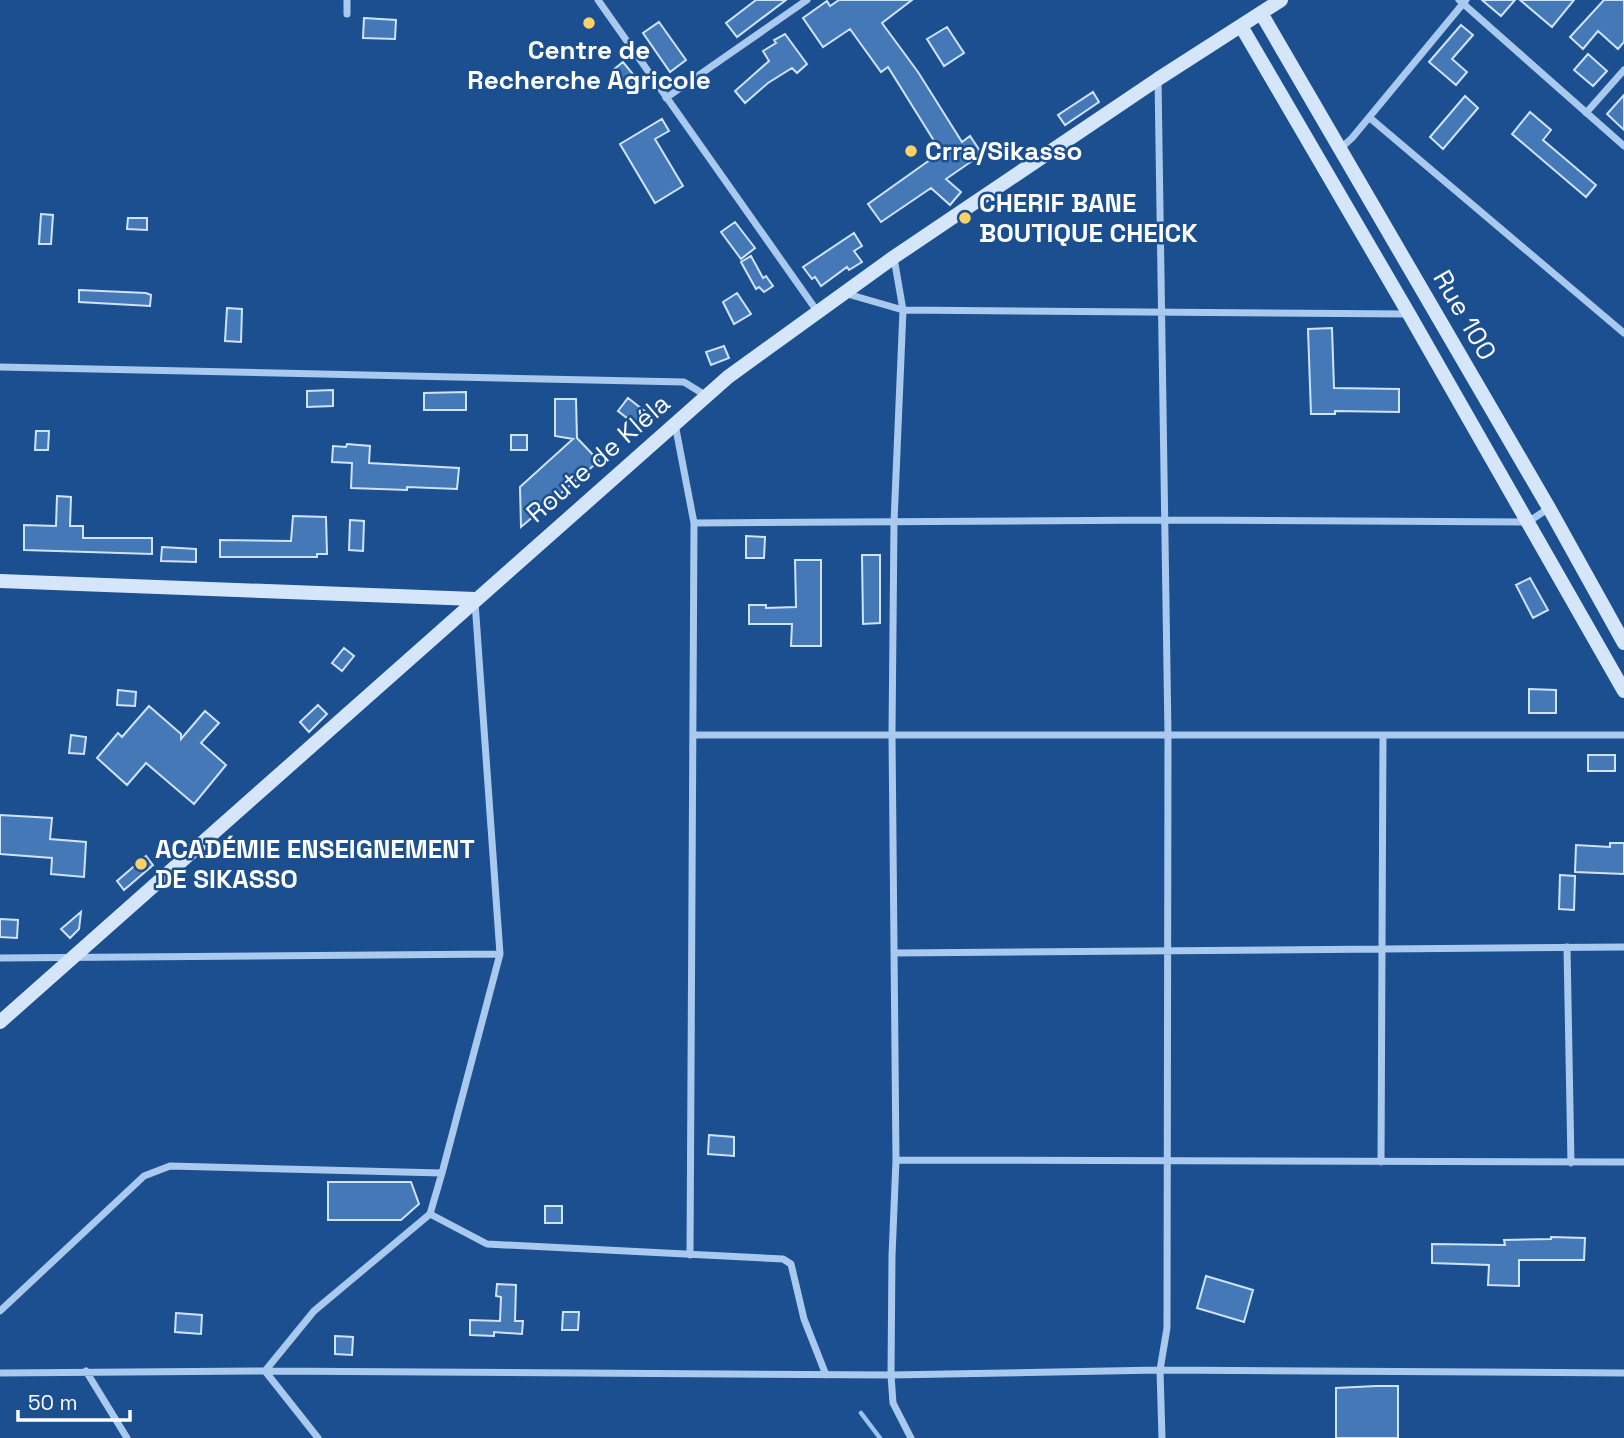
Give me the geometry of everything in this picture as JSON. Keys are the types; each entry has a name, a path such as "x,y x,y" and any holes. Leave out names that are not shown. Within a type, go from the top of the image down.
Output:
{"street":[{"path":"347,0 347,14"},
{"path":"598,0 817,311"},
{"path":"666,98 807,0"},
{"name":"Route de Kléla","path":"0,1022 705,395 894,257 1158,79 1281,0"},
{"path":"1340,149 1370,118 1463,1 1624,146"},
{"name":"Rue 100","path":"1261,13 1622,632"},
{"path":"1241,26 1624,691"},
{"path":"1586,113 1624,70"},
{"path":"1158,79 1168,735 1167,1328 1160,1370 1162,1438"},
{"path":"1370,118 1624,333"},
{"path":"894,257 903,310 894,522 892,734 897,1160 892,1256 891,1375 893,1403 911,1438"},
{"path":"844,293 903,310 1409,314"},
{"path":"0,367 684,382 705,395"},
{"path":"675,423 694,523 690,1255"},
{"path":"694,523 1166,520 1528,522 1549,509"},
{"path":"0,581 475,599 500,954 442,1173 430,1214 314,1311 265,1371"},
{"path":"694,735 1624,735"},
{"path":"1381,1162 1382,735"},
{"path":"1567,947 1571,1163"},
{"path":"894,953 1624,947"},
{"path":"0,958 500,954"},
{"path":"897,1160 1624,1163"},
{"path":"0,1311 144,1176 156,1170 170,1166 442,1173"},
{"path":"430,1214 487,1244 783,1259 791,1264 804,1319 826,1375"},
{"path":"0,1373 265,1371 891,1375 1160,1370 1624,1373"},
{"path":"86,1371 127,1438"},
{"path":"265,1371 318,1438"}],"building":[{"path":"756,0 786,0 737,37 726,23"},
{"path":"839,0 912,0 882,23 918,72 962,142 970,136 982,154 946,179 961,192 950,205 931,188 881,222 868,204 941,152 888,67 881,72 850,29 823,47 803,18 827,1 830,6"},
{"path":"1482,0 1515,0 1501,16"},
{"path":"1520,0 1574,0 1552,27"},
{"path":"1604,0 1624,0 1624,42 1618,49 1598,31 1583,49 1570,37"},
{"path":"364,18 396,20 395,39 363,38"},
{"path":"659,22 686,60 670,72 643,33"},
{"path":"1461,25 1473,35 1452,59 1467,72 1456,85 1429,62"},
{"path":"947,27 964,53 944,66 927,39"},
{"path":"785,34 807,64 797,73 792,68 768,83 745,103 735,91 769,61 763,51"},
{"path":"1588,54 1607,71 1593,86 1574,70"},
{"path":"623,62 640,83 629,92 612,71"},
{"path":"1093,92 1099,102 1065,125 1058,115"},
{"path":"1624,95 1624,130 1607,114"},
{"path":"1465,96 1478,108 1443,149 1430,137"},
{"path":"1530,112 1551,130 1543,140 1596,185 1586,197 1512,134"},
{"path":"662,119 669,131 655,139 683,186 655,203 620,144"},
{"path":"41,214 53,215 51,244 39,244"},
{"path":"128,218 147,218 147,230 127,229"},
{"path":"735,222 755,248 741,259 721,232"},
{"path":"854,233 862,246 854,251 862,262 849,270 847,267 821,286 803,267"},
{"path":"751,256 763,278 766,276 773,286 764,292 759,287 756,289 741,262"},
{"path":"79,290 146,293 151,295 150,306 79,302"},
{"path":"737,293 751,314 734,324 723,302"},
{"path":"227,308 242,309 241,342 225,341"},
{"path":"1332,328 1334,388 1399,389 1399,412 1335,411 1335,414 1311,414 1308,329"},
{"path":"724,346 729,358 711,365 706,352"},
{"path":"333,390 333,406 307,407 307,391"},
{"path":"466,392 466,410 424,410 424,393"},
{"path":"628,398 651,416 641,429 618,411"},
{"path":"555,399 576,399 577,438 599,461 521,527 520,487 573,439 555,436"},
{"path":"36,431 49,431 48,450 35,450"},
{"path":"511,435 527,435 527,450 511,450"},
{"path":"347,444 370,446 369,463 459,468 457,489 351,488 352,463 332,462 333,446 346,447"},
{"path":"57,496 71,497 70,526 83,526 83,538 152,538 152,554 24,550 24,525 56,526"},
{"path":"293,516 326,517 327,554 317,554 317,557 220,557 220,540 291,541"},
{"path":"350,520 364,521 363,551 349,550"},
{"path":"746,536 765,537 764,558 746,558"},
{"path":"162,547 196,549 196,562 161,561"},
{"path":"862,555 880,555 880,623 863,624"},
{"path":"795,560 821,560 821,646 791,646 792,624 749,624 749,605 766,605 766,608 796,607"},
{"path":"1530,578 1548,610 1533,618 1516,585"},
{"path":"344,648 354,656 342,671 332,663"},
{"path":"1529,689 1556,690 1556,713 1529,713"},
{"path":"118,690 136,692 135,706 117,705"},
{"path":"318,705 327,714 309,732 300,722"},
{"path":"149,706 181,734 181,739 205,711 219,723 201,743 226,765 194,804 146,763 127,785 97,758 118,733 122,737"},
{"path":"71,735 86,737 84,754 69,753"},
{"path":"1588,755 1615,755 1615,771 1588,771"},
{"path":"0,815 52,818 50,839 86,842 84,877 51,874 52,858 0,854"},
{"path":"1610,843 1624,843 1624,874 1575,872 1576,845 1610,847"},
{"path":"146,856 153,865 124,890 117,881"},
{"path":"1560,875 1575,876 1574,910 1559,909"},
{"path":"81,912 79,929 70,938 61,929"},
{"path":"0,919 18,920 17,938 0,937"},
{"path":"709,1135 734,1137 734,1156 708,1154"},
{"path":"328,1182 411,1182 419,1204 401,1220 328,1220"},
{"path":"545,1206 562,1206 562,1223 545,1223"},
{"path":"1585,1238 1584,1260 1519,1260 1519,1286 1488,1285 1489,1265 1432,1263 1432,1244 1505,1245 1504,1240"},
{"path":"1206,1276 1253,1290 1244,1322 1197,1308"},
{"path":"497,1284 516,1285 515,1321 523,1321 522,1334 494,1332 494,1336 470,1335 470,1320 500,1321 501,1297 496,1296"},
{"path":"563,1312 579,1312 578,1330 562,1330"},
{"path":"176,1313 202,1315 201,1334 175,1332"},
{"path":"335,1336 353,1337 352,1355 335,1354"},
{"path":"1398,1386 1398,1438 1336,1438 1336,1388"}],"waterway":[{"path":"861,1413 880,1438"}],"place":[{"name":"Centre de Recherche Agricole","path":"589,23"},
{"name":"Crra/Sikasso","path":"911,151"},
{"name":"CHERIF BANE BOUTIQUE CHEICK","path":"965,218"},
{"name":"ACADÉMIE ENSEIGNEMENT DE SIKASSO","path":"141,864"}]}
